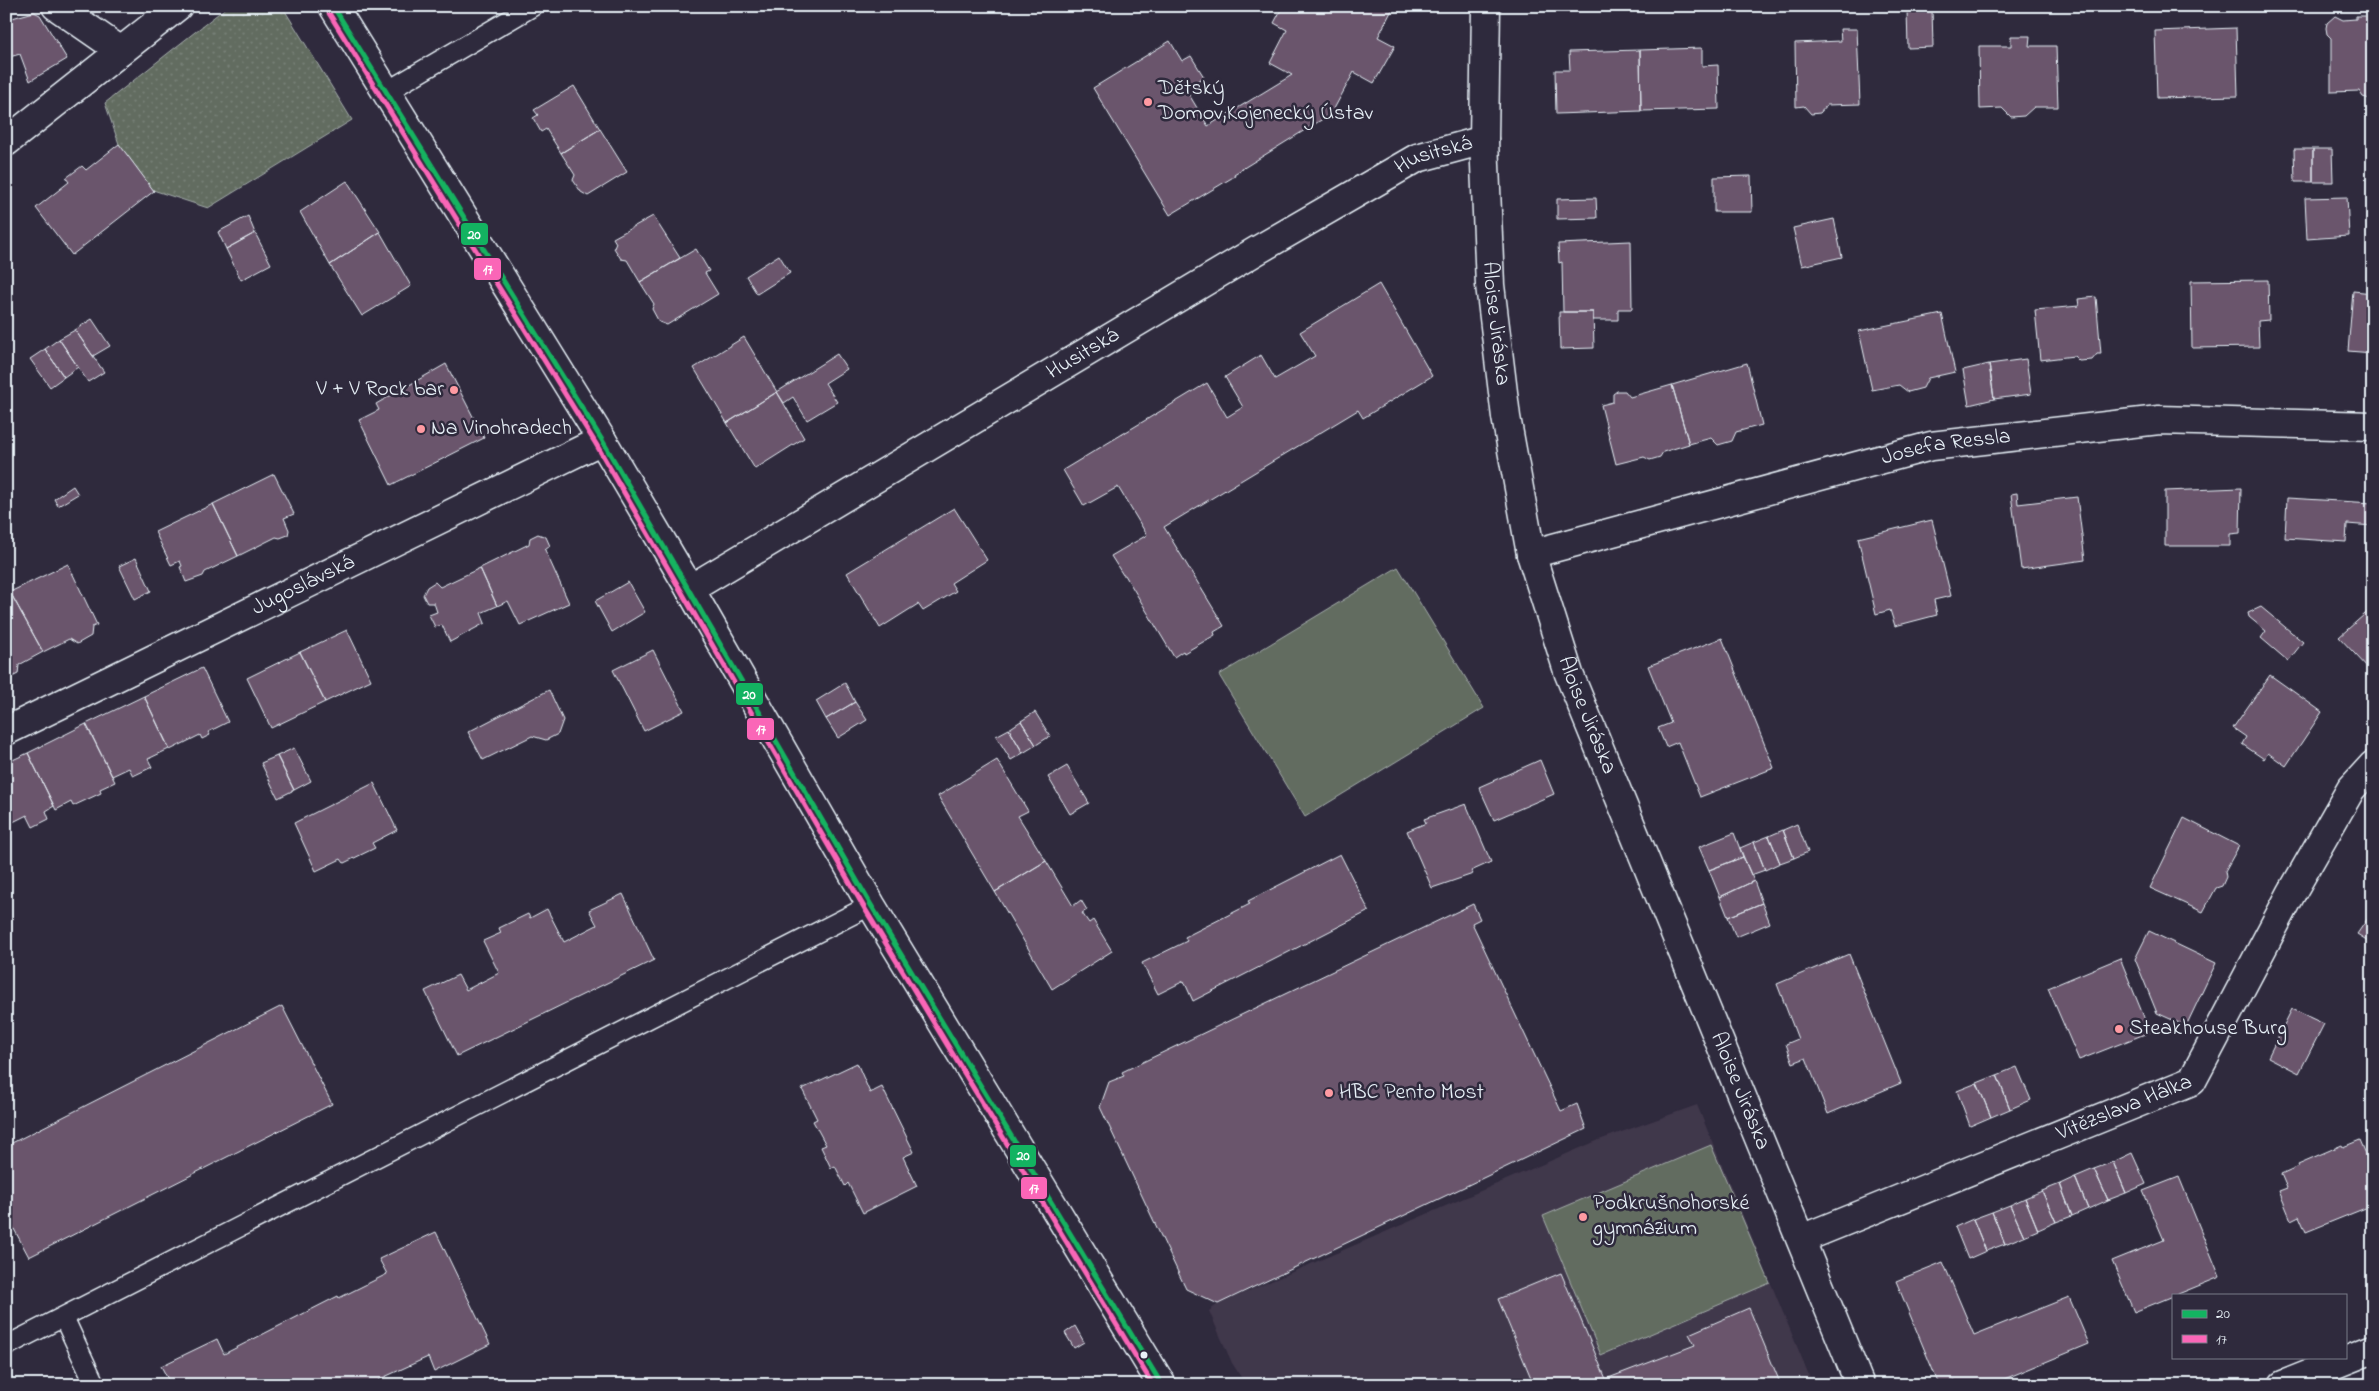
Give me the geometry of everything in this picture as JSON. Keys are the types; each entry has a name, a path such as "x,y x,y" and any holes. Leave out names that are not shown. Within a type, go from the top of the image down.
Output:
{"street":[{"path":"56,6 120,51"},
{"path":"6,142 178,6"},
{"path":"333,6 602,440 690,589 871,905 1162,1385"},
{"name":"Aloise Jiráska","path":"1486,6 1484,140 1490,285 1506,417 1531,554 1573,683 1860,1385"},
{"name":"Husitská","path":"690,589 1256,251 1417,158 1484,140"},
{"name":"Josefa Ressla","path":"1531,554 1931,446 2160,420 2373,426"},
{"name":"Jugoslávská","path":"6,731 602,440"},
{"name":"Vítězslava Hálka","path":"1801,1240 2192,1082 2291,894 2351,789 2373,765"},
{"path":"2284,1385 2373,1349"}],"lane":[{"path":"386,92 533,6"},
{"path":"6,1346 871,905"},
{"path":"64,1318 95,1385"}],"shaded area":[{"name":"Podkrušnohorské gymnázium","path":"1697,1105 1813,1385 1246,1385 1232,1363 1209,1311 1218,1304 1599,1140"}],"green space":[{"path":"228,6 282,6 352,120 208,208 153,190 119,144 105,103"},
{"path":"1398,567 1484,708 1305,817 1219,675"},
{"path":"1711,1145 1770,1283 1601,1355 1543,1216"}],"building":[{"name":"Dětský Domov,Kojenecký Ústav","path":"1283,6 1394,6 1378,37 1395,46 1374,83 1354,72 1329,118 1326,117 1234,174 1235,176 1170,215 1093,88 1170,41 1182,61 1191,56 1204,77 1185,88 1208,126 1292,75 1270,63 1287,30 1274,23"},
{"path":"1907,9 1932,9 1933,47 1908,48"},
{"path":"6,10 7,13 10,11 12,18 34,12 40,15 67,59 30,81 20,54 6,58"},
{"path":"2335,16 2343,20 2356,19 2356,16 2373,16 2373,100 2363,97 2359,91 2331,92 2331,38 2327,34 2326,28 2327,23"},
{"path":"2236,28 2238,96 2157,98 2155,31"},
{"path":"1840,29 1857,29 1860,104 1827,105 1820,113 1811,114 1804,106 1796,107 1795,43 1841,41"},
{"path":"2011,36 2030,36 2029,46 2056,46 2058,107 2034,107 2024,116 2011,117 2002,108 1980,109 1979,46 2011,46"},
{"path":"1702,48 1702,66 1718,65 1719,109 1641,111 1640,50"},
{"path":"1640,50 1641,111 1556,114 1555,70 1570,70 1569,52"},
{"path":"574,86 600,129 561,153 546,129 541,132 533,118 538,115 534,110"},
{"path":"600,129 627,172 588,196 581,192 573,180 575,175 561,153"},
{"path":"119,144 154,191 72,255 36,208 69,182 66,178 82,166 86,170"},
{"path":"2294,149 2313,149 2313,182 2295,182"},
{"path":"2313,149 2332,149 2333,182 2313,182"},
{"path":"1751,176 1752,212 1714,212 1714,177"},
{"path":"347,181 380,232 330,265 300,212"},
{"path":"2347,197 2349,236 2307,239 2305,198"},
{"path":"1596,198 1597,218 1557,219 1557,199"},
{"path":"248,216 255,233 226,249 218,232"},
{"path":"653,216 680,258 640,282 627,260 621,259 614,248 616,243 613,238"},
{"path":"1834,219 1842,257 1802,266 1793,228"},
{"path":"380,232 411,286 362,316 330,265"},
{"path":"255,233 271,264 241,280 226,249"},
{"path":"1631,241 1632,309 1618,309 1618,320 1593,320 1593,312 1563,312 1562,262 1559,263 1558,244"},
{"path":"696,249 709,271 705,273 718,294 667,325 659,322 652,309 654,304 640,282"},
{"path":"779,255 790,273 757,294 746,276"},
{"path":"2268,280 2269,320 2258,321 2259,347 2192,348 2191,281"},
{"path":"1379,284 1432,376 1363,418 1358,410 1164,527 1224,626 1214,632 1215,635 1174,657 1125,575 1123,575 1111,556 1147,535 1118,487 1084,506 1063,470 1207,383 1227,417 1243,407 1225,377 1261,355 1275,379 1315,356 1300,332"},
{"path":"2353,291 2373,293 2373,353 2348,351"},
{"path":"2096,297 2101,354 2097,354 2092,360 2079,361 2074,356 2040,360 2035,310 2079,306 2078,299"},
{"path":"1559,312 1593,312 1594,348 1560,349"},
{"path":"1942,314 1955,372 1928,378 1923,388 1908,392 1899,385 1872,390 1859,331"},
{"path":"92,319 110,346 93,356 75,330"},
{"path":"75,330 104,372 88,382 59,339"},
{"path":"744,337 777,392 727,423 694,368"},
{"path":"59,339 78,367 64,377 45,349"},
{"path":"45,349 64,377 50,387 30,359"},
{"path":"837,354 847,369 825,383 837,402 807,420 793,397 784,403 777,392"},
{"path":"2026,359 2031,394 1994,399 1989,364"},
{"path":"1747,363 1762,425 1736,432 1732,441 1718,445 1711,438 1689,444 1672,385"},
{"name":"Na Vinohradech","path":"446,364 484,438 391,485 359,420 379,410 376,404"},
{"path":"1989,364 1994,399 1969,405 1963,370"},
{"path":"1672,385 1689,444 1663,452 1660,457 1650,460 1644,457 1616,464 1601,405 1613,402 1613,394 1617,391 1625,391 1630,397"},
{"path":"777,392 804,438 755,469 727,423"},
{"path":"274,474 294,514 284,518 289,530 288,535 280,538 276,537 238,556 213,504"},
{"path":"73,486 78,494 58,506 54,499"},
{"path":"2241,488 2240,533 2230,534 2230,546 2165,546 2165,491"},
{"path":"2017,493 2018,504 2077,497 2085,560 2021,569 2011,494"},
{"path":"2287,498 2373,503 2373,526 2347,524 2346,542 2285,538"},
{"path":"213,504 238,556 205,572 203,576 186,582 180,567 182,566 180,561 171,565 155,532"},
{"path":"954,508 987,560 951,583 956,591 923,611 918,604 880,628 847,573"},
{"path":"1932,520 1951,596 1934,600 1937,615 1895,626 1890,610 1876,614 1858,538"},
{"path":"538,534 546,537 550,546 545,550 569,603 520,625 508,601 497,606 480,568 529,544 530,538"},
{"path":"136,558 151,591 135,599 119,566"},
{"path":"68,564 97,625 92,627 91,636 77,644 69,639 43,652 10,592"},
{"path":"480,568 497,606 481,613 485,623 450,642 442,625 435,627 429,615 437,612 434,603 427,603 423,595 427,587 435,582 440,587"},
{"path":"628,582 645,612 612,632 595,601"},
{"path":"10,592 43,652 19,665 18,674 6,680 6,595"},
{"path":"2261,607 2303,642 2288,661 2261,638 2266,631 2249,617 2248,613"},
{"path":"2373,607 2373,667 2370,670 2339,637"},
{"path":"347,630 371,680 325,702 300,652"},
{"path":"1722,638 1774,768 1700,797 1678,742 1666,747 1658,728 1671,723 1648,666"},
{"path":"653,650 684,711 644,731 613,670"},
{"path":"300,652 325,702 271,728 247,678"},
{"path":"202,668 228,722 208,732 210,735 202,739 200,735 170,750 144,696"},
{"path":"2270,675 2322,712 2286,766 2268,753 2264,759 2242,744 2246,737 2233,728"},
{"path":"845,683 855,702 826,719 816,701"},
{"path":"549,690 563,720 558,734 546,740 532,736 483,760 468,732"},
{"path":"144,696 169,749 148,759 152,767 133,776 129,768 112,776 86,724"},
{"path":"855,702 867,720 838,738 826,719"},
{"path":"1035,712 1050,736 1036,745 1021,721"},
{"path":"1021,721 1036,745 1023,753 1009,729"},
{"path":"86,724 115,782 100,789 101,793 73,806 71,802 56,810 28,753"},
{"path":"1009,729 1023,753 1011,760 996,736"},
{"path":"294,748 311,781 294,790 277,756"},
{"path":"28,753 54,806 46,811 49,819 33,827 27,815 13,822 12,820 6,822 6,763"},
{"path":"277,756 294,790 278,798 261,763"},
{"path":"997,760 1028,811 1018,816 1046,861 995,892 938,796"},
{"path":"1540,760 1554,794 1494,820 1479,787"},
{"path":"1067,766 1089,803 1070,814 1048,777"},
{"path":"374,783 397,830 372,843 375,848 344,863 341,859 316,871 294,823"},
{"path":"1466,804 1491,862 1471,871 1473,874 1432,888 1407,831 1426,823 1424,819"},
{"path":"2184,818 2239,846 2225,871 2226,877 2222,886 2216,888 2203,912 2150,888"},
{"path":"1797,824 1808,852 1794,858 1783,830"},
{"path":"1783,830 1794,858 1780,863 1769,836"},
{"path":"1734,833 1743,857 1709,870 1699,847"},
{"path":"1769,836 1780,863 1765,870 1754,842"},
{"path":"1754,842 1765,870 1751,875 1740,848"},
{"path":"1340,854 1369,911 1193,1001 1184,981 1158,994 1142,963 1187,941 1185,937 1250,904 1248,901"},
{"path":"1743,857 1754,881 1720,897 1709,870"},
{"path":"1046,861 1073,906 1081,900 1087,910 1082,913 1089,923 1093,920 1112,951 1052,989 995,892"},
{"path":"1754,881 1762,903 1728,917 1720,897"},
{"path":"623,894 654,960 457,1056 425,991 458,975 466,990 499,973 483,941 501,933 499,928 528,914 530,918 547,909 564,942 597,925 589,910"},
{"path":"1762,903 1770,923 1736,937 1728,917"},
{"name":"HBC Pento Most","path":"1473,904 1480,919 1472,923 1561,1111 1577,1104 1586,1129 1218,1304 1186,1289 1100,1107 1109,1082 1124,1076 1122,1072"},
{"path":"2373,911 2373,944 2357,934"},
{"path":"2149,931 2216,963 2186,1026 2157,1013 2135,959"},
{"path":"1849,954 1901,1083 1828,1114 1806,1058 1793,1063 1786,1044 1798,1039 1777,984"},
{"path":"2120,958 2150,1032 2079,1060 2048,988"},
{"path":"282,1006 332,1104 29,1257 6,1214 6,1146"},
{"path":"2292,1009 2324,1024 2299,1073 2268,1057"},
{"path":"857,1063 870,1093 882,1087 914,1152 903,1157 917,1186 863,1213 848,1183 845,1186 835,1166 831,1168 821,1147 826,1145 813,1121 817,1119 802,1089"},
{"path":"2017,1067 2031,1100 2010,1109 1997,1075"},
{"path":"1997,1075 2010,1109 1991,1117 1977,1083"},
{"path":"1977,1083 1991,1117 1970,1126 1957,1091"},
{"path":"2360,1140 2373,1170 2373,1205 2306,1232 2299,1216 2291,1220 2279,1191 2287,1188 2281,1174 2299,1166 2298,1164 2342,1145 2343,1147"},
{"path":"2132,1153 2146,1184 2126,1193 2113,1162"},
{"path":"2113,1162 2126,1193 2108,1200 2094,1169"},
{"path":"2094,1169 2108,1200 2088,1209 2075,1177"},
{"path":"2075,1177 2088,1209 2072,1216 2060,1184"},
{"path":"2179,1177 2220,1277 2178,1294 2172,1294 2172,1297 2134,1312 2112,1261 2164,1240 2143,1191"},
{"path":"2060,1184 2072,1216 2056,1222 2042,1191"},
{"path":"2042,1191 2056,1222 2038,1230 2025,1198"},
{"path":"2025,1198 2038,1230 2024,1236 2010,1205"},
{"path":"2010,1205 2024,1236 2005,1244 1992,1212"},
{"path":"1992,1212 2005,1244 1986,1251 1973,1219"},
{"path":"1973,1219 1986,1251 1968,1259 1955,1227"},
{"path":"436,1232 490,1344 434,1372 428,1357 378,1380 380,1382 375,1385 171,1385 161,1366 217,1339 224,1354 338,1296 339,1298 387,1274 379,1259"},
{"path":"1943,1262 1974,1335 2069,1297 2089,1344 1990,1385 1957,1385 1955,1380 1939,1385 1896,1281"},
{"path":"1561,1273 1606,1379 1695,1345 1689,1334 1749,1308 1781,1385 1534,1385 1498,1299"},
{"path":"1075,1326 1084,1342 1074,1348 1065,1333"}],"transit line":[{"name":"20","path":"333,6 602,440 871,905 1162,1385"},
{"name":"17","path":"327,10 596,444 865,909 1153,1385"}],"place":[{"name":"Dětský Domov,Kojenecký Ústav","path":"1148,102"},
{"name":"V + V Rock bar","path":"454,390"},
{"name":"Na Vinohradech","path":"421,429"},
{"name":"Steakhouse Burg","path":"2119,1029"},
{"name":"HBC Pento Most","path":"1329,1093"},
{"name":"Podkrušnohorské gymnázium","path":"1583,1217"}]}
